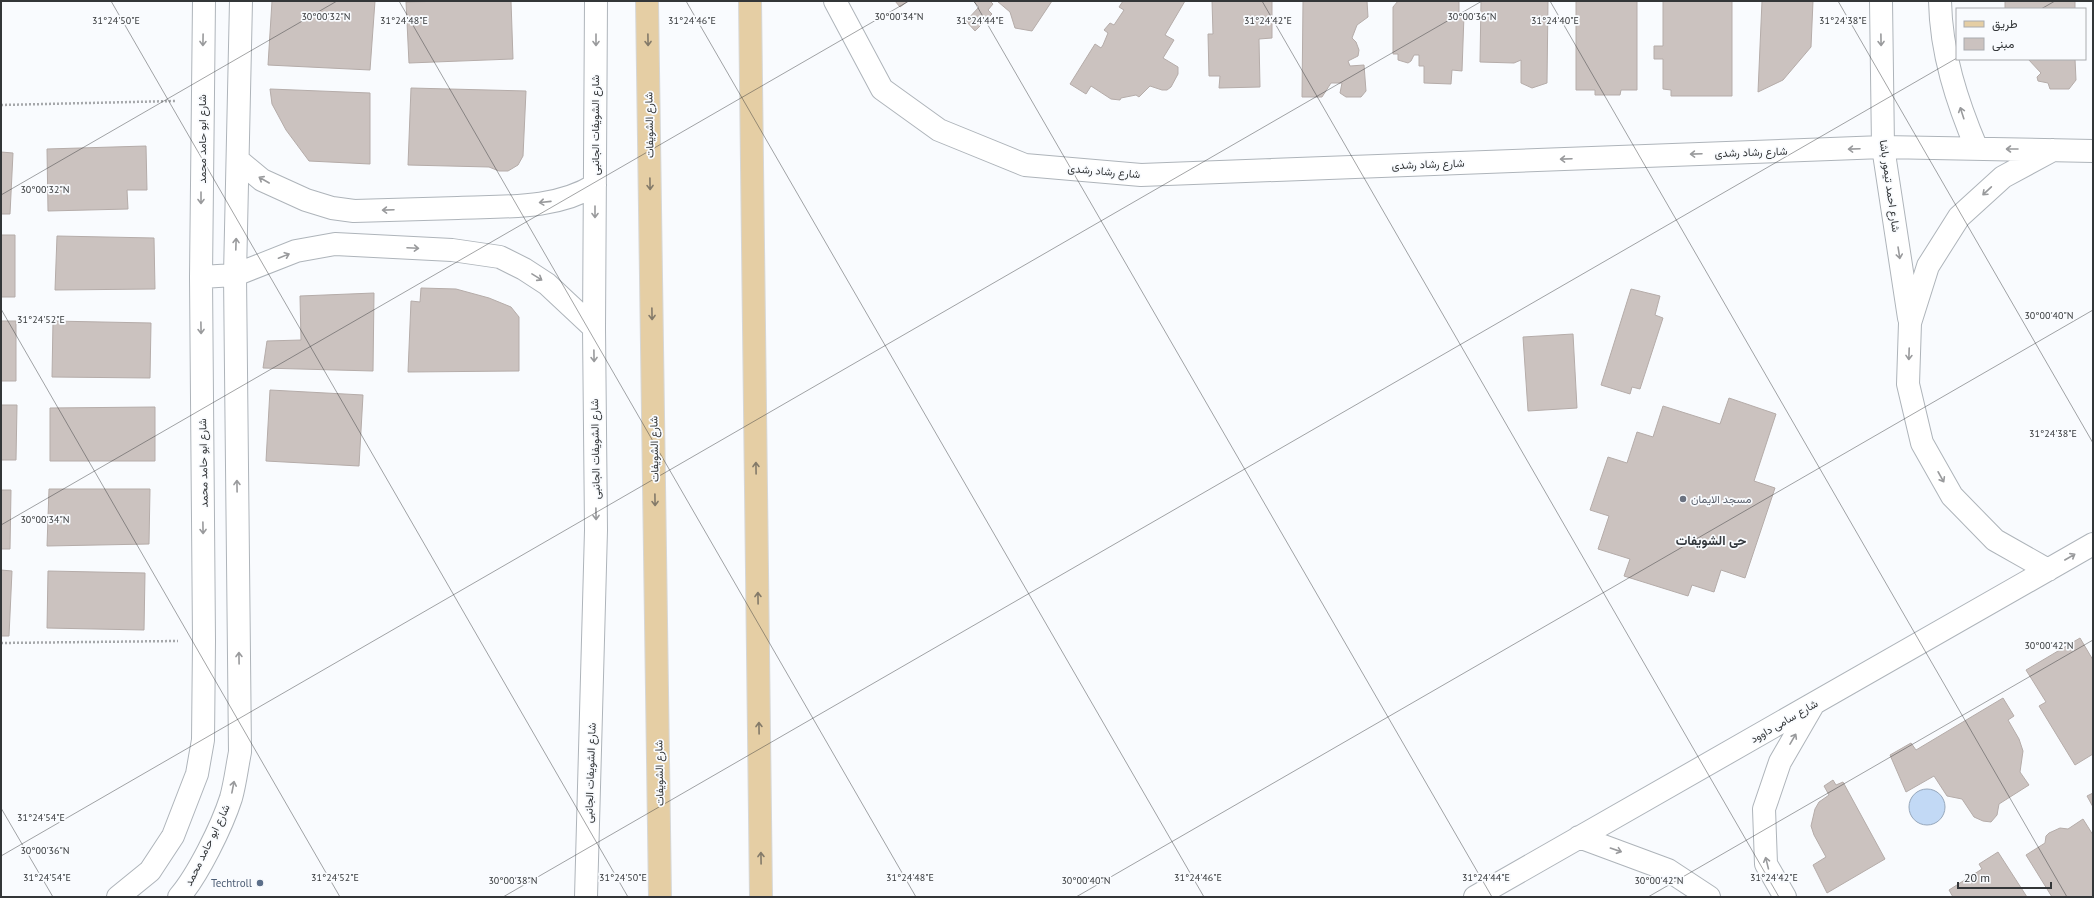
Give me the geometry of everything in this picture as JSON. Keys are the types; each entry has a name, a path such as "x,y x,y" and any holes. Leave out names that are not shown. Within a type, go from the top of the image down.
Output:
{"main road":[{"name":"شارع الشويفات","path":"647,1 660,897"},
{"path":"750,1 761,897"}],"street":[{"name":"شارع ابو حامد محمد","path":"118,897 150,871 173,836 198,774 203,740 204,641 201,277 204,1"},
{"name":"شارع ابو حامد محمد","path":"179,897 186,889 212,841 231,798 240,752 235,275 241,1"},
{"name":"شارع الشويفات الجانبى","path":"586,897 596,530 594,328 596,1"},
{"name":"شارع رشاد رشدى","path":"835,1 882,89 939,130 1025,164 1141,174 1883,148 2055,149 2093,151"},
{"name":"شارع احمد تيمور باشا","path":"1881,1 1883,148 1910,323"},
{"path":"1940,1 1940,18 1948,64 1964,119 1977,149"},
{"path":"2048,570 1995,540 1952,496 1922,443 1908,384 1910,323 1928,266 1959,217 2002,177 2055,149"},
{"path":"238,160 262,180 306,200 332,208 354,211 530,204 559,201 580,194 595,185"},
{"path":"201,277 235,275 296,251 335,244 452,250 500,258 524,269 548,284 594,328"},
{"name":"شارع سامى داوود","path":"1475,897 2093,544"},
{"path":"1785,897 1766,864 1764,809 1780,762 1813,705"},
{"path":"1579,837 1668,870 1709,897"}],"path":[{"path":"1,105 202,100"},
{"path":"1,643 204,641"}],"water":[{"path":"1924,789 1930,789 1940,794 1945,807 1940,820 1930,825 1924,825 1914,820 1909,810 1909,804 1914,794"}],"building":[{"path":"272,1 375,1 370,70 268,65"},
{"path":"511,1 513,59 409,63 406,2"},
{"path":"895,1 908,1 900,7"},
{"path":"973,1 990,1 993,4 988,10 992,14 975,31 966,21 979,7"},
{"path":"997,1 1052,1 1032,31 1015,28 1010,12"},
{"path":"1123,1 1185,1 1165,35 1174,40 1163,58 1178,67 1178,74 1171,87 1167,90 1150,86 1139,97 1136,95 1121,98 1120,100 1111,99 1091,86 1086,94 1070,84 1095,44 1101,48 1103,45 1108,33 1104,30 1110,23 1114,25 1124,10 1119,7"},
{"path":"1212,1 1272,1 1272,38 1259,39 1260,87 1219,88 1220,76 1209,76 1208,34 1213,34"},
{"path":"1303,1 1367,1 1368,17 1357,25 1352,38 1356,42 1359,50 1358,56 1348,61 1350,66 1364,65 1366,91 1361,97 1346,97 1340,93 1342,83 1331,83 1322,97 1302,97"},
{"path":"1398,1 1459,1 1459,15 1464,15 1462,71 1452,70 1451,84 1424,83 1424,66 1419,66 1419,55 1414,55 1408,63 1398,60 1398,54 1393,54 1393,7"},
{"path":"1481,1 1548,1 1547,83 1532,88 1521,83 1521,60 1514,63 1480,62"},
{"path":"1576,1 1637,1 1637,90 1621,90 1620,95 1595,95 1595,90 1576,90"},
{"path":"1663,1 1732,1 1732,96 1671,96 1671,90 1663,89 1663,59 1654,59 1654,46 1663,46"},
{"path":"1762,1 1813,1 1811,47 1783,80 1758,92"},
{"path":"2005,1 2075,1 2075,8 2005,8"},
{"path":"2029,60 2075,60 2076,80 2069,89 2050,89 2048,83 2038,81 2037,77 2041,73"},
{"path":"411,88 526,91 523,156 518,165 508,171 499,171 489,167 408,165"},
{"path":"270,89 370,93 370,164 309,161 286,130 272,104"},
{"path":"146,146 147,190 127,190 128,209 48,211 47,149"},
{"path":"1,152 13,153 10,214 1,214"},
{"path":"1,235 15,235 15,297 1,297"},
{"path":"57,236 154,238 155,289 55,290"},
{"path":"421,288 456,289 489,298 511,307 519,317 519,371 408,372 411,301 420,302"},
{"path":"1631,289 1660,296 1655,315 1663,318 1640,389 1632,387 1630,394 1601,385"},
{"path":"374,293 373,371 263,368 267,341 301,340 300,296"},
{"path":"1,321 16,321 16,381 1,381"},
{"path":"53,321 151,323 150,378 52,377"},
{"path":"1573,334 1577,408 1528,411 1523,337"},
{"path":"270,390 363,395 359,466 266,461"},
{"name":"مسجد الايمان","path":"1729,398 1776,414 1754,481 1775,488 1745,578 1721,570 1714,592 1692,585 1688,596 1624,576 1630,559 1598,549 1609,516 1590,510 1608,457 1627,463 1637,432 1653,437 1663,406 1720,424"},
{"path":"1,405 17,405 16,460 1,460"},
{"path":"155,407 155,461 50,461 50,408"},
{"path":"49,489 150,489 149,544 47,546"},
{"path":"1,490 11,490 10,549 1,549"},
{"path":"1,570 12,571 9,636 1,636"},
{"path":"48,571 145,573 144,630 47,628"},
{"path":"2080,638 2093,660 2093,754 2075,765 2039,706 2046,702 2026,670"},
{"path":"2003,698 2014,716 2008,720 2019,739 2023,751 2020,772 2029,785 1999,804 1997,815 1991,822 1983,821 1974,817 1962,799 1947,796 1934,776 1906,792 1890,755 1911,743 1916,750"},
{"path":"1833,780 1836,785 1843,782 1885,859 1827,893 1813,865 1826,857 1814,835 1811,826 1815,809 1819,802 1829,795 1824,786"},
{"path":"2093,793 2093,807 2087,796"},
{"path":"2083,819 2093,835 2093,897 2052,897 2026,855 2045,843 2046,836 2049,833 2060,828 2068,829"},
{"path":"1998,852 2027,897 1953,897 1949,890 1982,869 1979,864"}],"place":[{"name":"مسجد الايمان","path":"1683,499"},
{"name":"Techtroll","path":"260,883"}],"district":[{"name":"حى الشويفات","path":"1711,540"}]}
